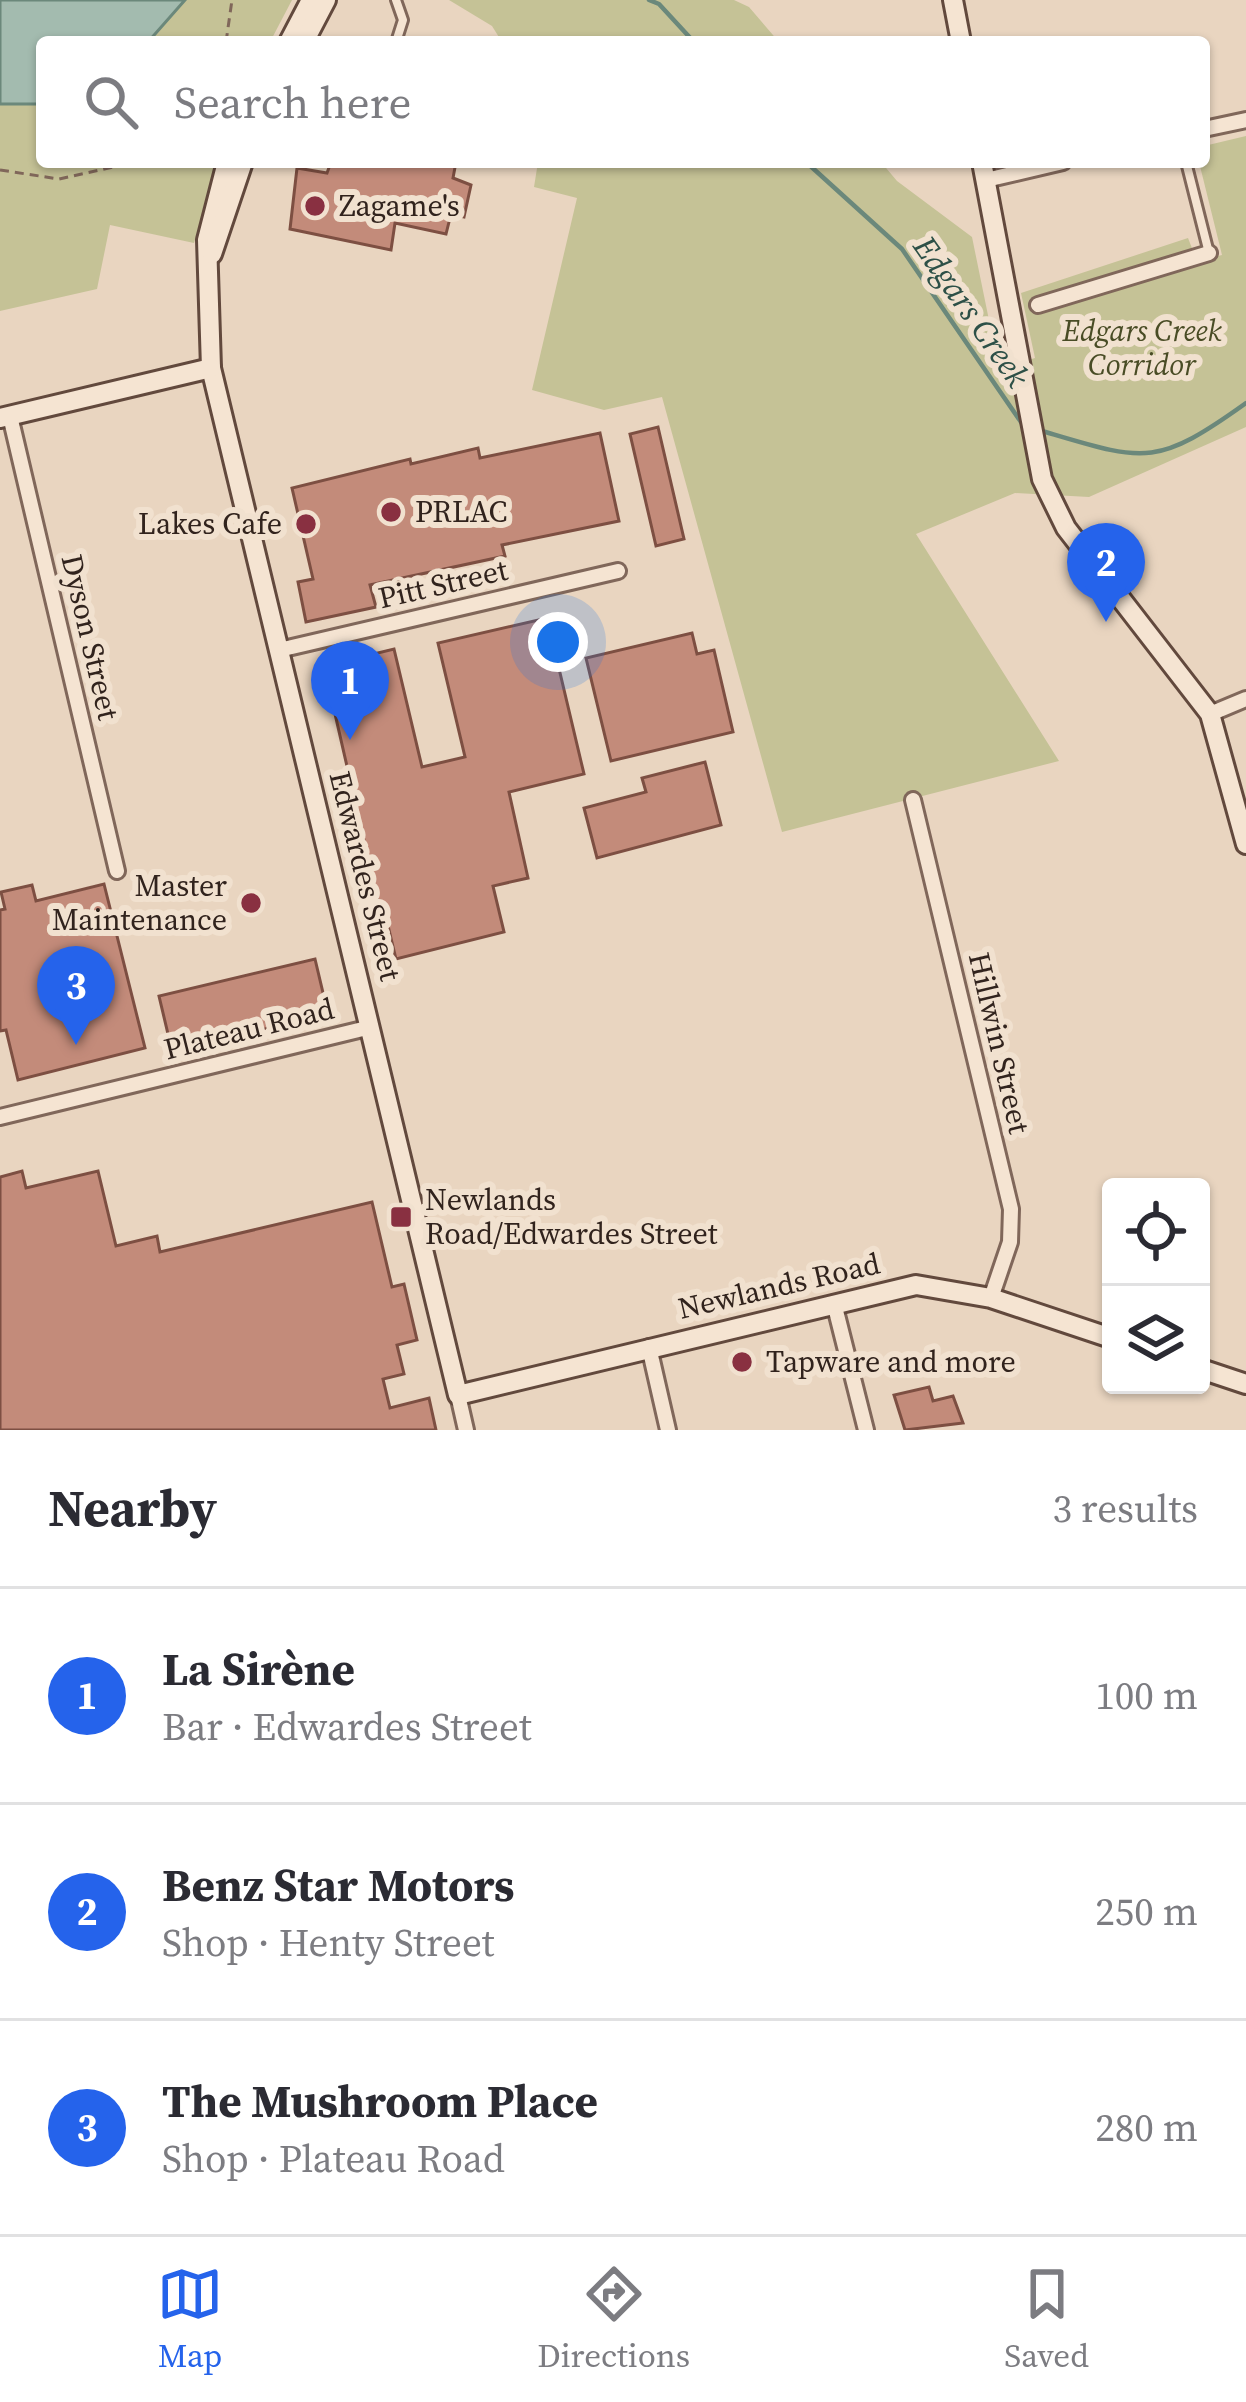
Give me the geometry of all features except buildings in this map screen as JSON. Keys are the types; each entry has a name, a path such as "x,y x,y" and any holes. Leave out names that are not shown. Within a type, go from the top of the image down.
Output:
{"street":[{"path":"292,36 311,0"},
{"path":"307,36 326,0"},
{"path":"953,0 960,36"},
{"path":"1210,128 1246,120"},
{"name":"Edwardes Street","path":"225,168 209,226 212,368 466,1430"},
{"name":"Edwardes Street","path":"208,264 241,168"},
{"path":"984,171 1042,479 1066,528 1210,714 1246,844"},
{"path":"1038,304 1209,253"},
{"path":"5,417 212,368"},
{"name":"Dyson Street","path":"5,417 118,871"},
{"name":"Pitt Street","path":"279,650 618,571"},
{"path":"1210,714 1246,699"},
{"name":"Hillwin Street","path":"914,800 1011,1209 1010,1242 991,1298"},
{"name":"Plateau Road","path":"0,1117 371,1027"},
{"name":"Newlands Road","path":"458,1395 916,1285 991,1298 1102,1335"},
{"path":"834,1304 866,1430"},
{"path":"649,1347 668,1430"},
{"path":"1210,1372 1246,1384"}],"lane":[{"path":"396,1 403,29 399,36"},
{"path":"1188,168 1209,253"}],"path":[{"path":"227,36 232,0"},
{"path":"0,170 59,179 109,168"}],"green space":[{"path":"0,0 292,0 273,36 36,36 36,168 217,168 194,243 110,225 97,289 0,311"},
{"path":"449,0 734,0 749,7 774,36 498,36 492,26"},
{"name":"Edgars Creek Corridor","path":"1246,136 1246,427 1089,497 1015,493 916,534 1059,761 782,832 662,397 604,410 532,390 577,198 534,187 537,168 886,168 972,237 999,369 1035,358 1021,293 1188,238 1197,261 1222,255 1200,168 1210,168 1210,145"}],"shaded area":[{"path":"0,0 185,0 153,36 36,36 36,104 0,104"}],"waterway":[{"name":"Edgars Creek","path":"649,0 659,4 688,36"},
{"name":"Edgars Creek","path":"813,168 902,249 1023,425"},
{"name":"Edgars Creek","path":"1039,430 1103,448 1147,453 1190,439 1246,403"}],"place":[{"name":"Zagame's","path":"315,206"},
{"name":"PRLAC","path":"391,512"},
{"name":"Lakes Cafe","path":"306,524"},
{"name":"Benz Star Motors","path":"1106,622"},
{"name":"La Sirène","path":"350,740"},
{"name":"Master Maintenance","path":"251,903"},
{"name":"The Mushroom Place","path":"76,1045"},
{"name":"Newlands Road/Edwardes Street","path":"401,1217"},
{"name":"Tapware and more","path":"742,1362"}]}
